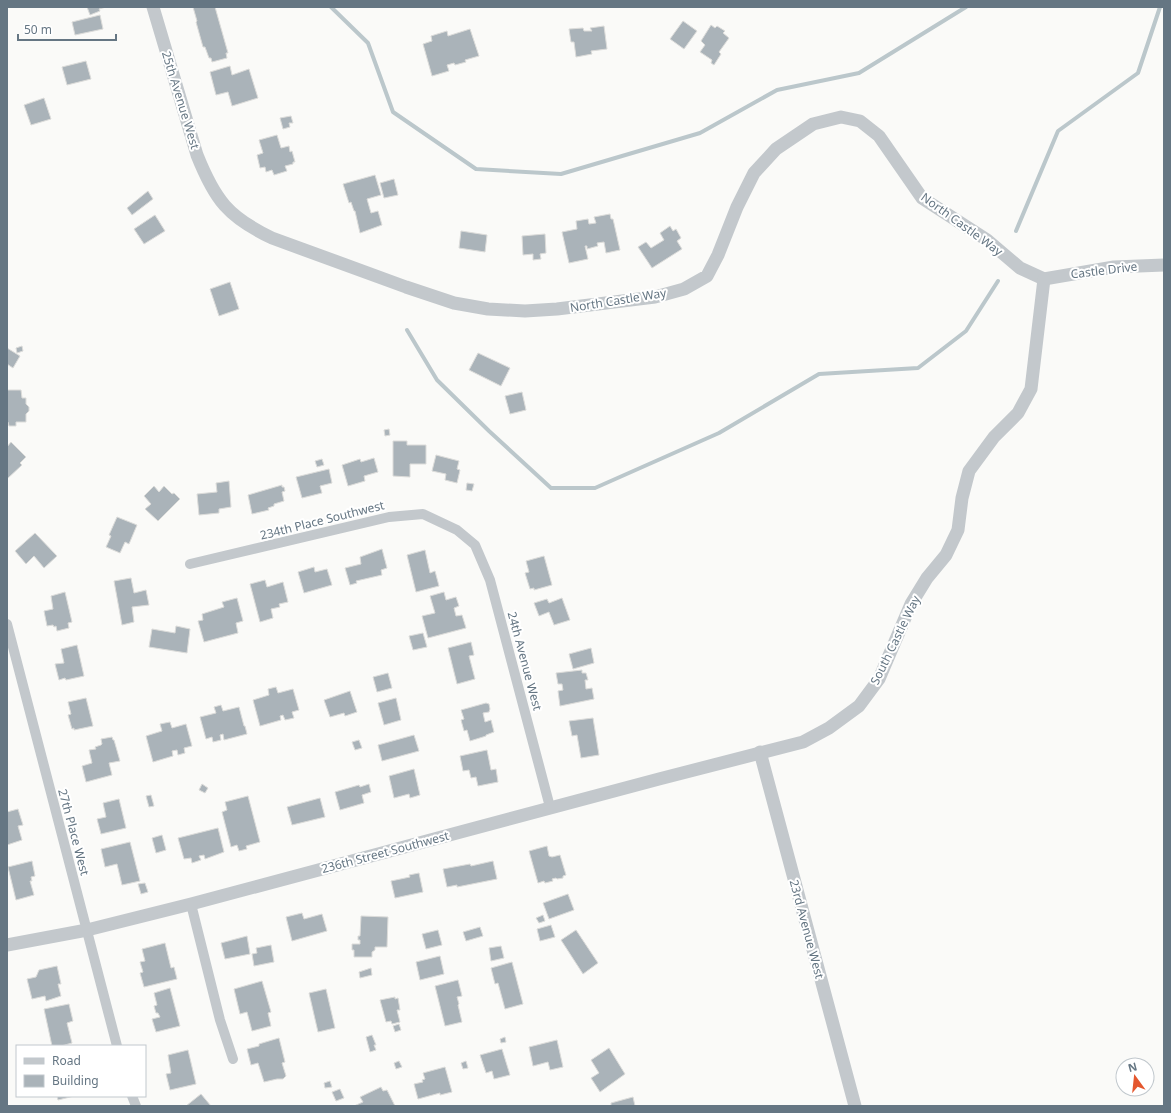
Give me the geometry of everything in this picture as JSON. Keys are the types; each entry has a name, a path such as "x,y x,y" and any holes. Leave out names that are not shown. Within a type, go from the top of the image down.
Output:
{"street":[{"name":"25th Avenue West","path":"153,7 197,155 213,190"},
{"name":"North Castle Way","path":"213,190 222,204 236,218 251,228 272,238 406,287 454,303 488,309 525,311 557,310 655,297 684,289 707,276 718,255 736,207 754,172 776,149 813,124 841,117 860,121 879,136 922,198 987,240 1020,268 1044,279"},
{"name":"Castle Drive","path":"1044,279 1114,267 1164,265"},
{"name":"South Castle Way","path":"760,752 803,742 829,728 859,706 879,679 911,604 928,578 946,555 958,530 962,498 969,471 994,437 1018,413 1031,389 1044,279"},
{"name":"234th Place Southwest","path":"190,564 389,516 423,514 457,530"},
{"name":"24th Avenue West","path":"457,530 475,545 490,580 550,808"},
{"name":"27th Place West","path":"7,624 118,1045"},
{"name":"236th Street Southwest","path":"7,945 87,930 191,904 760,752"},
{"name":"23rd Avenue West","path":"760,752 855,1106"},
{"path":"191,904 220,1020 233,1059"}],"building":[{"path":"87,7 106,7 99,9 100,11 90,15"},
{"path":"193,7 215,7 228,53 226,53 227,58 212,62 211,58 209,58 205,47 203,47"},
{"path":"100,15 103,29 75,35 72,22"},
{"path":"683,21 697,31 684,49 670,39"},
{"path":"711,25 715,28 717,26 725,31 723,33 729,38 719,52 721,54 714,65 711,63 712,60 700,52 705,45 701,41"},
{"path":"604,26 607,49 591,51 592,54 576,57 574,42 571,42 569,29 583,28 584,31 592,31 590,28"},
{"path":"470,29 479,56 465,60 466,62 455,65 454,63 447,65 449,71 432,76 423,44 432,41 431,36 447,31 448,36"},
{"path":"86,61 91,79 67,85 62,67"},
{"path":"230,66 232,75 249,69 258,98 232,106 228,92 216,95 210,72"},
{"path":"44,98 51,119 31,125 24,105"},
{"path":"291,116 293,123 289,123 290,127 283,129 280,118"},
{"path":"277,135 281,148 289,146 295,162 285,166 287,171 274,175 272,170 266,172 265,167 260,168 257,155 263,153 259,140"},
{"path":"375,175 381,195 367,199 371,213 378,211 382,225 360,233 355,211 351,202 349,203 343,184"},
{"path":"394,179 398,195 384,198 380,183"},
{"path":"148,191 153,199 132,215 127,208"},
{"path":"610,214 611,219 613,219 620,250 606,253 604,242 597,243 598,246 587,249 587,246 585,246 588,259 569,263 562,232 577,229 576,221 588,219 589,224 596,223 594,217"},
{"path":"155,215 165,231 144,244 134,229"},
{"path":"670,226 673,231 676,229 681,238 677,241 682,249 652,268 638,247 646,242 651,248 664,240 660,233"},
{"path":"461,231 487,235 485,252 459,248"},
{"path":"545,234 546,253 540,254 541,259 533,260 533,254 523,255 522,236"},
{"path":"230,282 239,309 219,316 210,289"},
{"path":"22,346 23,351 17,353 16,348"},
{"path":"7,348 20,356 13,368 7,364"},
{"path":"478,353 510,368 501,386 469,370"},
{"path":"7,390 21,390 22,398 26,398 26,404 29,407 29,411 26,414 26,422 16,422 16,426 9,426 7,422"},
{"path":"522,392 526,410 510,414 505,396"},
{"path":"389,429 390,435 385,436 384,430"},
{"path":"393,441 407,441 407,445 426,445 426,464 410,464 410,477 393,476"},
{"path":"11,442 26,457 20,463 22,465 7,479 7,447"},
{"path":"436,455 459,461 457,469 460,470 457,483 445,480 446,474 432,471"},
{"path":"374,458 378,472 364,476 365,481 348,486 342,465 360,459 361,462"},
{"path":"322,459 324,465 317,467 315,461"},
{"path":"329,469 332,483 320,486 322,493 302,498 296,477"},
{"path":"229,481 231,507 219,509 219,513 199,515 197,494 217,492 216,483"},
{"path":"467,483 474,484 472,491 466,490"},
{"path":"282,485 285,491 282,492 284,501 274,504 274,506 268,508 269,510 252,514 248,495"},
{"path":"154,486 159,492 164,486 180,499 158,521 145,509 151,504 144,496"},
{"path":"117,517 137,525 129,544 125,542 120,553 106,547 111,536 109,535"},
{"path":"35,533 57,556 44,568 34,556 26,564 15,551"},
{"path":"382,549 387,568 381,570 382,575 356,581 357,583 350,585 345,568 361,564 360,557"},
{"path":"425,550 430,573 435,571 439,586 416,592 407,555"},
{"path":"544,556 552,585 534,590 534,588 530,589 525,573 529,572 526,561"},
{"path":"314,567 315,572 327,569 332,585 304,593 298,572"},
{"path":"131,578 134,593 146,590 149,605 132,607 134,622 122,625 114,581"},
{"path":"265,580 267,587 283,582 288,602 279,604 280,607 271,609 273,618 260,622 250,584"},
{"path":"65,592 72,622 68,623 69,628 57,631 56,626 47,626 44,611 53,609 51,596"},
{"path":"444,592 446,600 456,597 459,606 454,608 456,616 462,615 466,628 428,638 422,616 435,613 430,596"},
{"path":"237,598 243,621 236,623 238,633 204,642 198,621 203,620 202,614 224,607 222,602"},
{"path":"562,598 570,620 554,625 549,612 539,616 534,603 547,599 549,603"},
{"path":"176,626 190,629 187,653 149,647 152,629 175,633"},
{"path":"423,633 427,647 413,650 409,636"},
{"path":"471,642 474,655 469,656 475,679 457,684 448,648"},
{"path":"77,645 84,676 59,680 55,664 64,663 61,649"},
{"path":"591,648 594,663 573,669 569,654"},
{"path":"582,670 582,673 586,673 588,680 585,680 586,689 592,688 594,699 560,706 558,691 563,690 562,684 558,684 556,673"},
{"path":"388,673 392,688 377,692 373,677"},
{"path":"276,687 278,693 293,689 299,710 292,712 294,718 285,720 283,715 280,716 281,720 260,726 253,700 269,695 268,689"},
{"path":"350,691 357,712 345,716 344,713 330,717 324,700"},
{"path":"86,698 93,726 74,730 74,728 72,729 68,715 71,714 68,702"},
{"path":"396,698 401,720 384,725 378,703"},
{"path":"486,703 489,704 490,709 489,712 483,713 485,722 491,720 494,732 470,741 467,730 464,731 461,720 464,719 461,710"},
{"path":"221,705 223,711 239,707 247,734 224,740 223,734 220,735 221,740 213,742 212,737 206,739 200,717 216,713 214,707"},
{"path":"593,718 599,755 581,758 577,735 572,736 569,721"},
{"path":"170,722 172,728 186,724 192,746 184,748 185,753 178,755 177,750 172,751 173,756 153,762 146,736 162,731 160,724"},
{"path":"414,735 419,751 382,761 378,745"},
{"path":"112,737 120,761 109,763 112,775 86,782 82,766 92,763 89,750 96,749 95,747 101,745 101,739"},
{"path":"359,740 362,748 355,750 352,742"},
{"path":"487,750 491,770 496,769 498,782 478,786 476,777 471,778 469,770 463,771 460,756"},
{"path":"414,769 420,795 410,798 409,794 394,798 389,776"},
{"path":"202,784 208,788 205,793 199,790"},
{"path":"369,784 371,792 362,795 364,803 340,810 335,792 359,785 360,787"},
{"path":"151,795 154,806 149,807 146,796"},
{"path":"248,796 260,842 246,846 247,849 239,851 237,845 231,847 222,812 227,810 225,802"},
{"path":"320,798 325,817 292,825 287,807"},
{"path":"119,799 126,828 101,834 97,819 106,817 103,803"},
{"path":"18,809 23,825 18,826 22,840 7,845 7,812"},
{"path":"218,828 224,852 205,859 204,855 199,856 201,860 192,863 191,858 184,859 178,838"},
{"path":"162,835 166,850 156,853 152,838"},
{"path":"130,842 140,881 122,885 117,864 105,867 101,849"},
{"path":"547,846 549,856 552,857 560,855 566,875 563,876 563,878 552,879 553,881 538,883 529,851"},
{"path":"32,861 35,876 31,877 32,881 30,881 34,895 16,900 8,867"},
{"path":"493,861 497,879 457,887 457,885 447,887 443,869 470,864 471,866"},
{"path":"419,873 423,892 395,898 391,881 410,877 409,875"},
{"path":"145,883 148,892 141,894 138,884"},
{"path":"568,894 574,910 549,919 543,903"},
{"path":"302,913 304,919 322,914 327,931 292,941 286,917"},
{"path":"543,915 545,921 539,923 536,918"},
{"path":"361,916 388,917 387,947 375,947 375,950 372,952 372,957 354,957 354,950 352,950 352,944 360,944 358,936 360,936"},
{"path":"551,925 555,937 540,941 537,929"},
{"path":"480,927 483,936 466,941 463,932"},
{"path":"438,930 442,945 426,949 422,934"},
{"path":"576,930 598,963 583,974 561,940"},
{"path":"247,936 250,954 225,959 221,943"},
{"path":"165,943 171,968 174,967 177,979 144,987 140,973 143,972 140,962 145,961 142,949"},
{"path":"271,945 274,962 254,966 252,954 257,953 256,948"},
{"path":"501,946 504,958 491,961 489,948"},
{"path":"440,956 444,974 420,980 416,962"},
{"path":"512,962 523,1004 505,1009 498,983 495,984 491,968"},
{"path":"57,966 61,984 58,984 61,996 46,1001 45,996 32,999 27,979 36,977 39,970"},
{"path":"371,968 372,975 360,978 359,972"},
{"path":"458,980 462,996 457,997 462,1022 445,1026 435,986"},
{"path":"262,981 271,1012 268,1013 271,1026 252,1031 247,1012 240,1014 234,989"},
{"path":"170,988 180,1026 156,1032 152,1019 160,1017 158,1013 156,1013 154,1006 157,1005 154,993"},
{"path":"326,989 335,1028 318,1032 309,993"},
{"path":"395,997 395,999 398,998 400,1010 397,1010 400,1022 392,1024 391,1021 386,1022 380,1000"},
{"path":"69,1004 73,1021 67,1023 72,1043 65,1045 52,1045 44,1009"},
{"path":"399,1024 401,1030 395,1032 393,1026"},
{"path":"372,1035 376,1045 374,1045 376,1050 370,1052 366,1037"},
{"path":"505,1037 506,1042 501,1043 500,1039"},
{"path":"279,1038 285,1062 282,1063 286,1076 283,1079 264,1082 258,1063 251,1065 247,1049"},
{"path":"557,1040 563,1067 550,1070 548,1062 533,1066 529,1047"},
{"path":"609,1048 625,1074 600,1092 591,1078 599,1073 591,1060"},
{"path":"502,1049 510,1075 494,1079 492,1071 486,1073 480,1055"},
{"path":"188,1050 196,1084 170,1090 166,1074 171,1073 168,1055"},
{"path":"399,1061 402,1067 396,1069 394,1063"},
{"path":"466,1061 468,1068 463,1069 461,1063"},
{"path":"445,1067 452,1092 440,1095 440,1093 418,1099 414,1084 423,1082 422,1080 425,1079 423,1073"},
{"path":"330,1081 332,1087 325,1088 324,1083"},
{"path":"381,1087 383,1091 387,1090 395,1106 354,1106 363,1102 360,1097"},
{"path":"340,1089 344,1098 336,1101 332,1092"},
{"path":"201,1094 211,1106 186,1106"},
{"path":"57,1097 70,1097 58,1100"},
{"path":"633,1097 635,1106 611,1106 611,1103"}],"waterway":[{"path":"331,7 368,43 393,112 476,169 561,174 700,133 777,90 859,73 966,7"},
{"path":"1016,231 1058,131 1138,73 1160,7"},
{"path":"407,330 437,380 489,431 551,488 595,488 719,433 819,374 918,368 966,331 998,281"}]}
